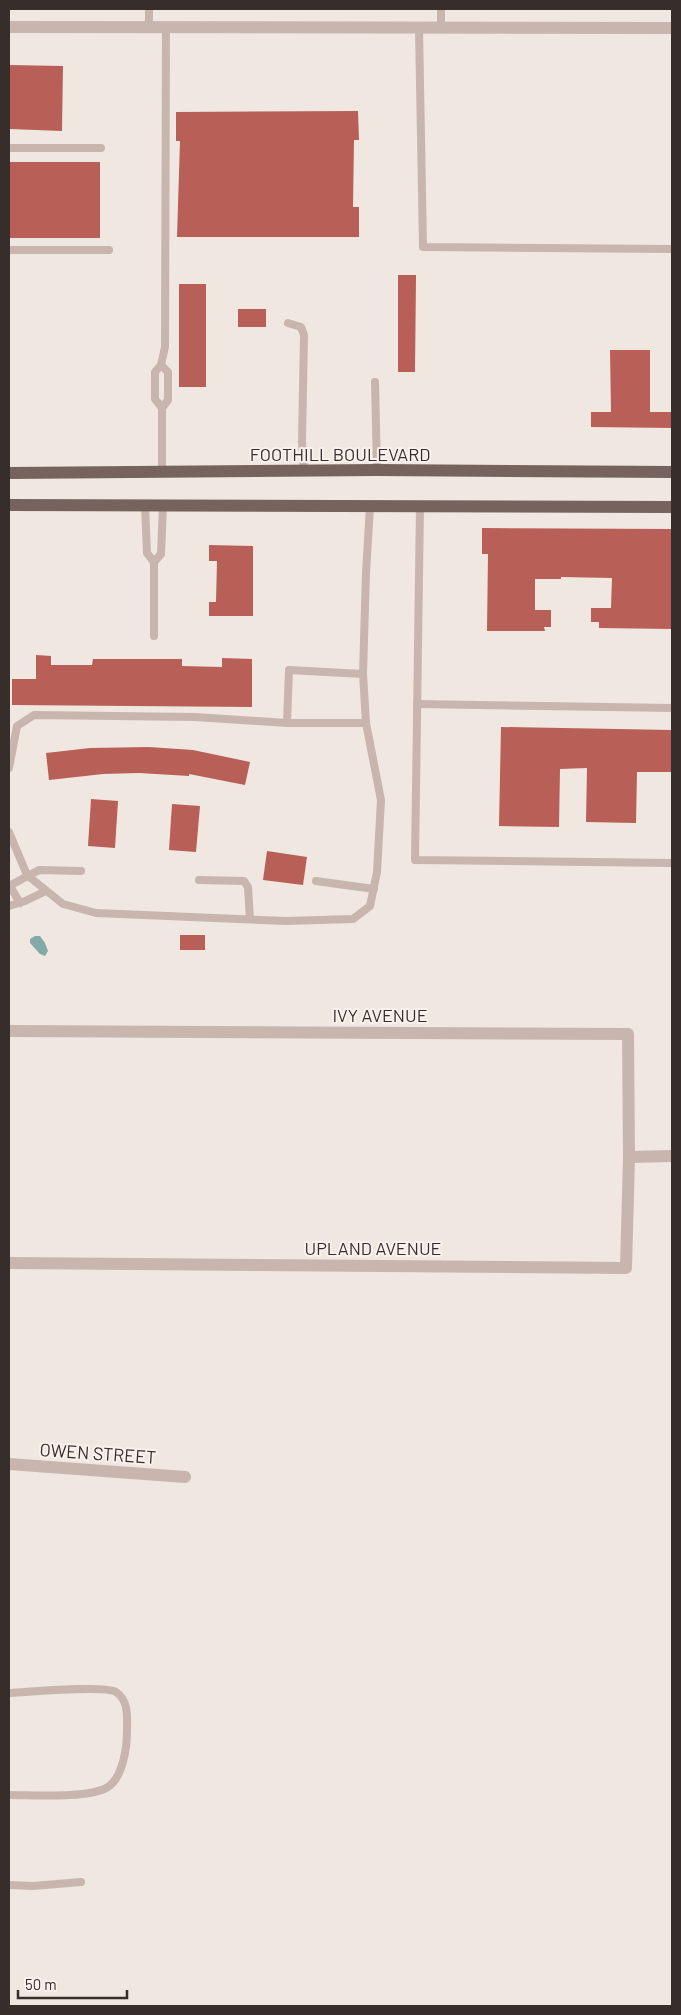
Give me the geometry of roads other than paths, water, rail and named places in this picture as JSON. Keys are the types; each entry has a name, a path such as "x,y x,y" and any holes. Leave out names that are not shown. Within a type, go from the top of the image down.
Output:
{"main road":[{"name":"FOOTHILL BOULEVARD","path":"9,472 377,470 672,472"},
{"path":"9,505 672,507"}],"street":[{"path":"9,27 672,28"},
{"name":"IVY AVENUE","path":"9,1032 628,1034 629,1157"},
{"path":"629,1157 672,1156"},
{"name":"UPLAND AVENUE","path":"9,1263 626,1268 629,1157"},
{"name":"OWEN STREET","path":"9,1464 186,1477"}],"lane":[{"path":"149,9 149,27"},
{"path":"441,9 441,28"},
{"path":"162,408 155,399 155,372 161,365 165,347 166,27"},
{"path":"419,28 423,247 672,249"},
{"path":"9,148 101,148"},
{"path":"9,250 109,250"},
{"path":"288,323 301,327 304,334 302,441 304,471"},
{"path":"161,365 168,372 168,400 162,408 162,472"},
{"path":"375,382 377,470"},
{"path":"145,506 147,553 154,562 154,636"},
{"path":"154,562 162,554 164,506"},
{"path":"9,832 27,875 63,904 96,913 286,921 353,919 370,906 377,872 381,800 366,723 363,674 370,506"},
{"path":"420,506 415,860 672,863"},
{"path":"287,723 289,670 363,674"},
{"path":"417,704 672,708"},
{"path":"9,768 17,726 34,715 195,717 287,723 366,723"},
{"path":"20,903 9,886 16,884 27,875 39,870 81,871"},
{"path":"199,880 244,881 248,887 250,919"},
{"path":"316,881 374,889"},
{"path":"9,906 46,891"},
{"path":"9,1693 114,1691 125,1701 127,1714 127,1742 123,1764 111,1784 106,1788 84,1794 9,1794"},
{"path":"9,1885 33,1886 81,1882"}],"water":[{"path":"40,936 45,943 48,951 45,956 40,954 30,943 30,939"}]}
